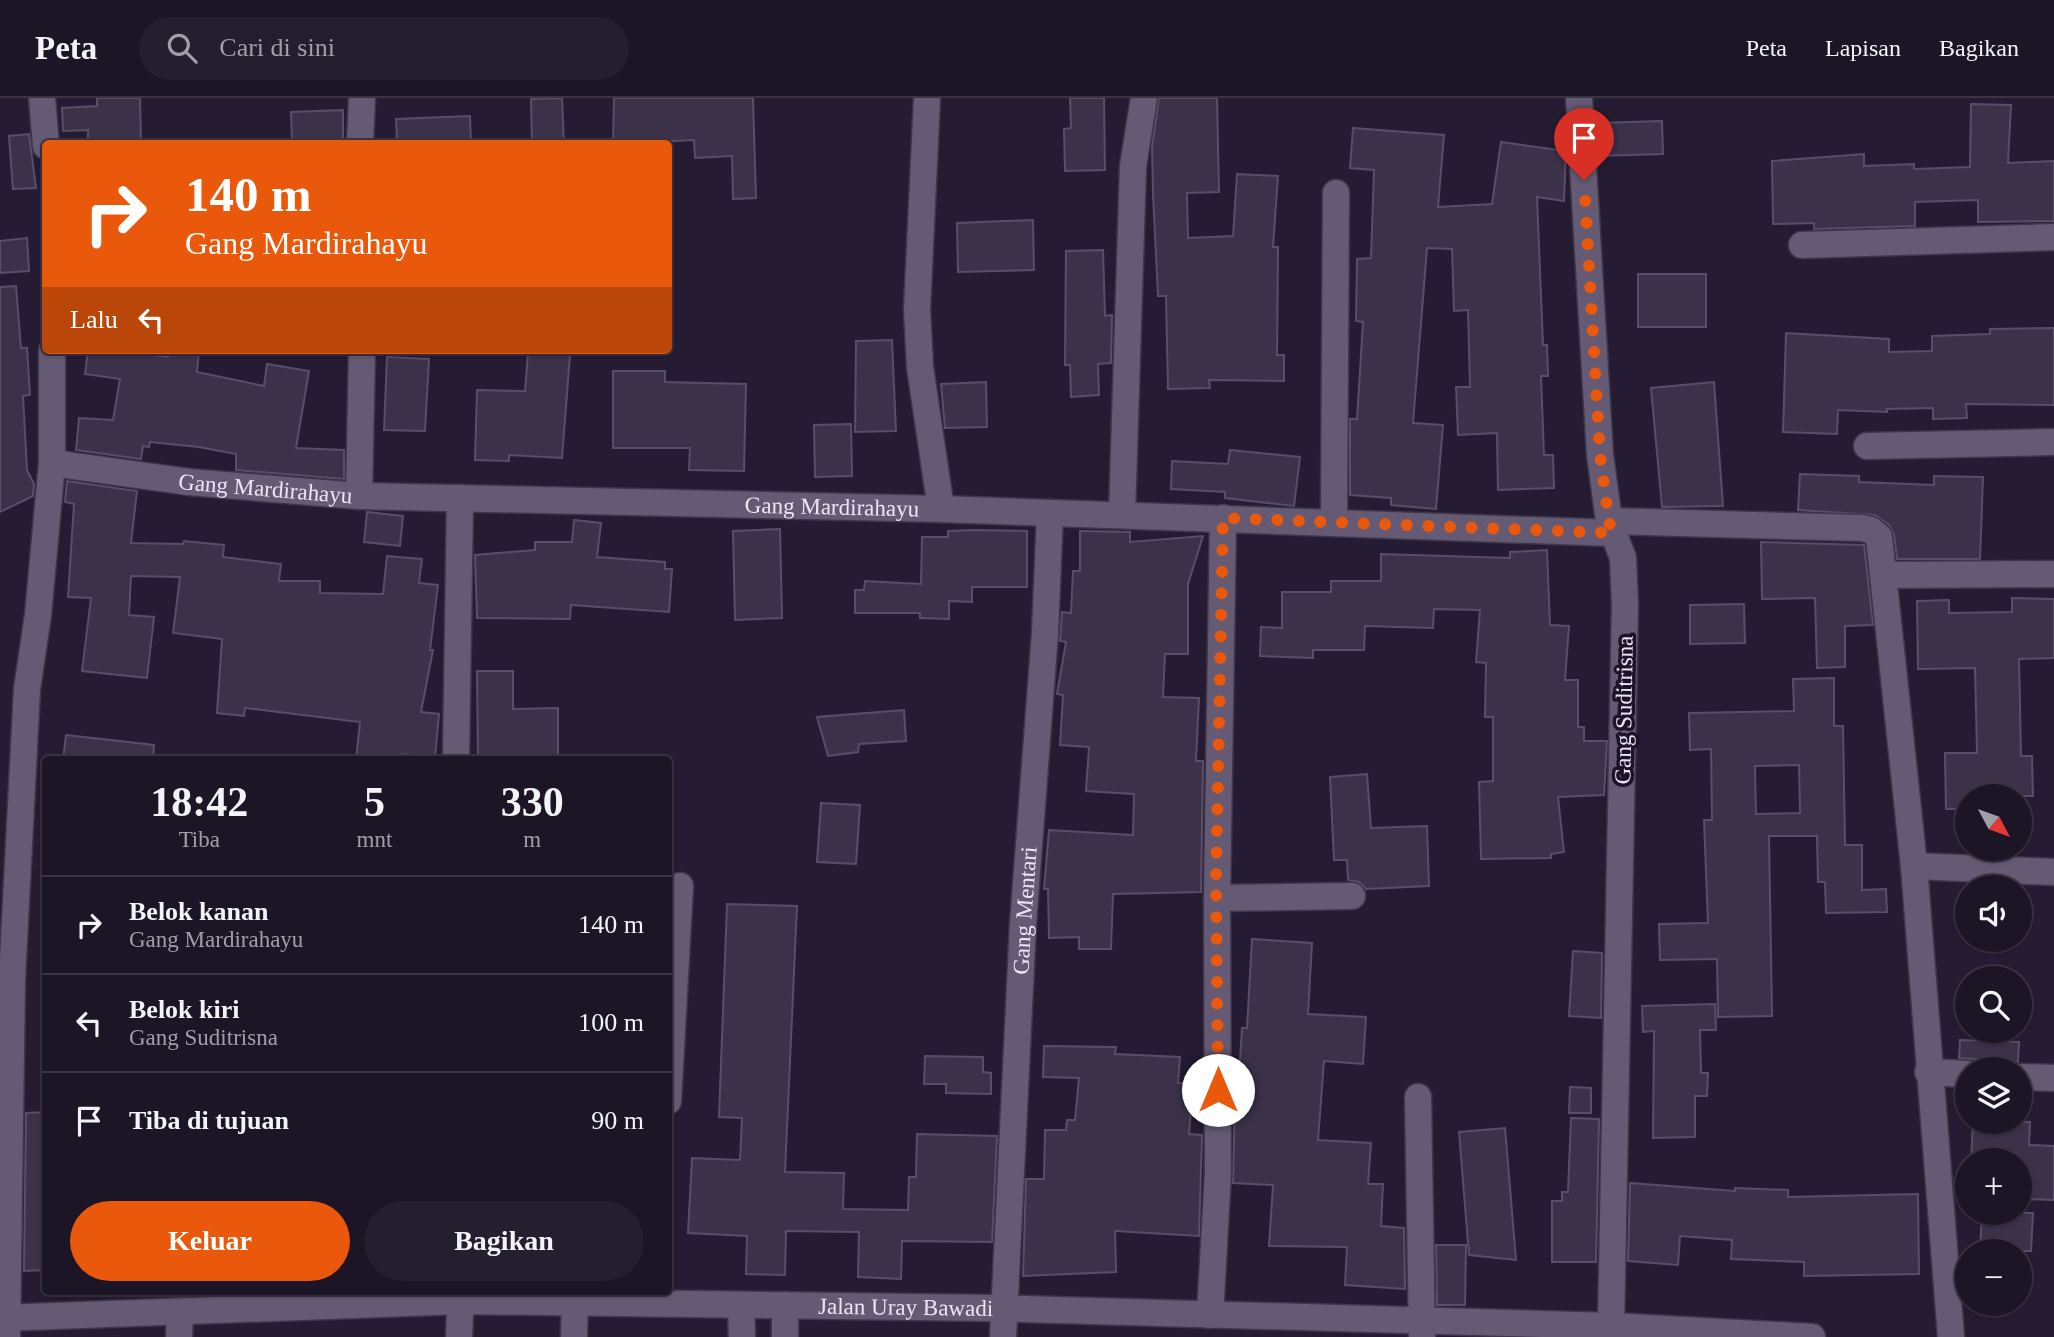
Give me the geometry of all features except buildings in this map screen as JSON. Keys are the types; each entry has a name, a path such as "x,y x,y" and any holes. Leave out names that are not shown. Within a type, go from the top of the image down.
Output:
{"street":[{"path":"42,98 46,140"},
{"path":"359,140 362,98"},
{"path":"927,98 917,310 920,368 941,509"},
{"path":"1122,515 1133,166 1144,98"},
{"name":"Gang Suditrisna","path":"1579,98 1600,455 1611,527 1623,558 1625,606 1611,1326"},
{"path":"1334,521 1336,193"},
{"path":"1802,245 2054,237"},
{"path":"5,1324 12,965 27,689 38,615 52,463 52,354"},
{"path":"359,496 362,354"},
{"path":"1867,446 2054,442"},
{"name":"Gang Mardirahayu","path":"52,463 189,482 359,496 1611,527 1866,528 1879,537 1884,575 1914,866 1928,1072 1951,1337"},
{"path":"456,756 460,498"},
{"name":"Gang Mentari","path":"1003,1337 1023,923 1045,633 1050,513"},
{"path":"1210,1315 1218,1173 1217,898 1223,518"},
{"path":"1884,575 2054,574"},
{"path":"1914,866 2054,872"},
{"path":"672,1029 680,886"},
{"path":"1217,898 1352,896"},
{"path":"1928,1072 1955,1073"},
{"path":"2032,1078 2054,1079"},
{"path":"1418,1097 1422,1330"},
{"path":"459,1337 461,1296"},
{"name":"Jalan Uray Bawadi","path":"5,1324 180,1324 387,1298 461,1296 658,1298 741,1305 1003,1308 1210,1315 1422,1330 1611,1326 1795,1337"},
{"path":"574,1337 575,1297"},
{"path":"741,1305 742,1337"},
{"path":"785,1305 785,1337"}],"route":[{"path":"1218,1090 1216,881 1223,518 1613,533 1609,522 1600,455 1584,180"}]}
